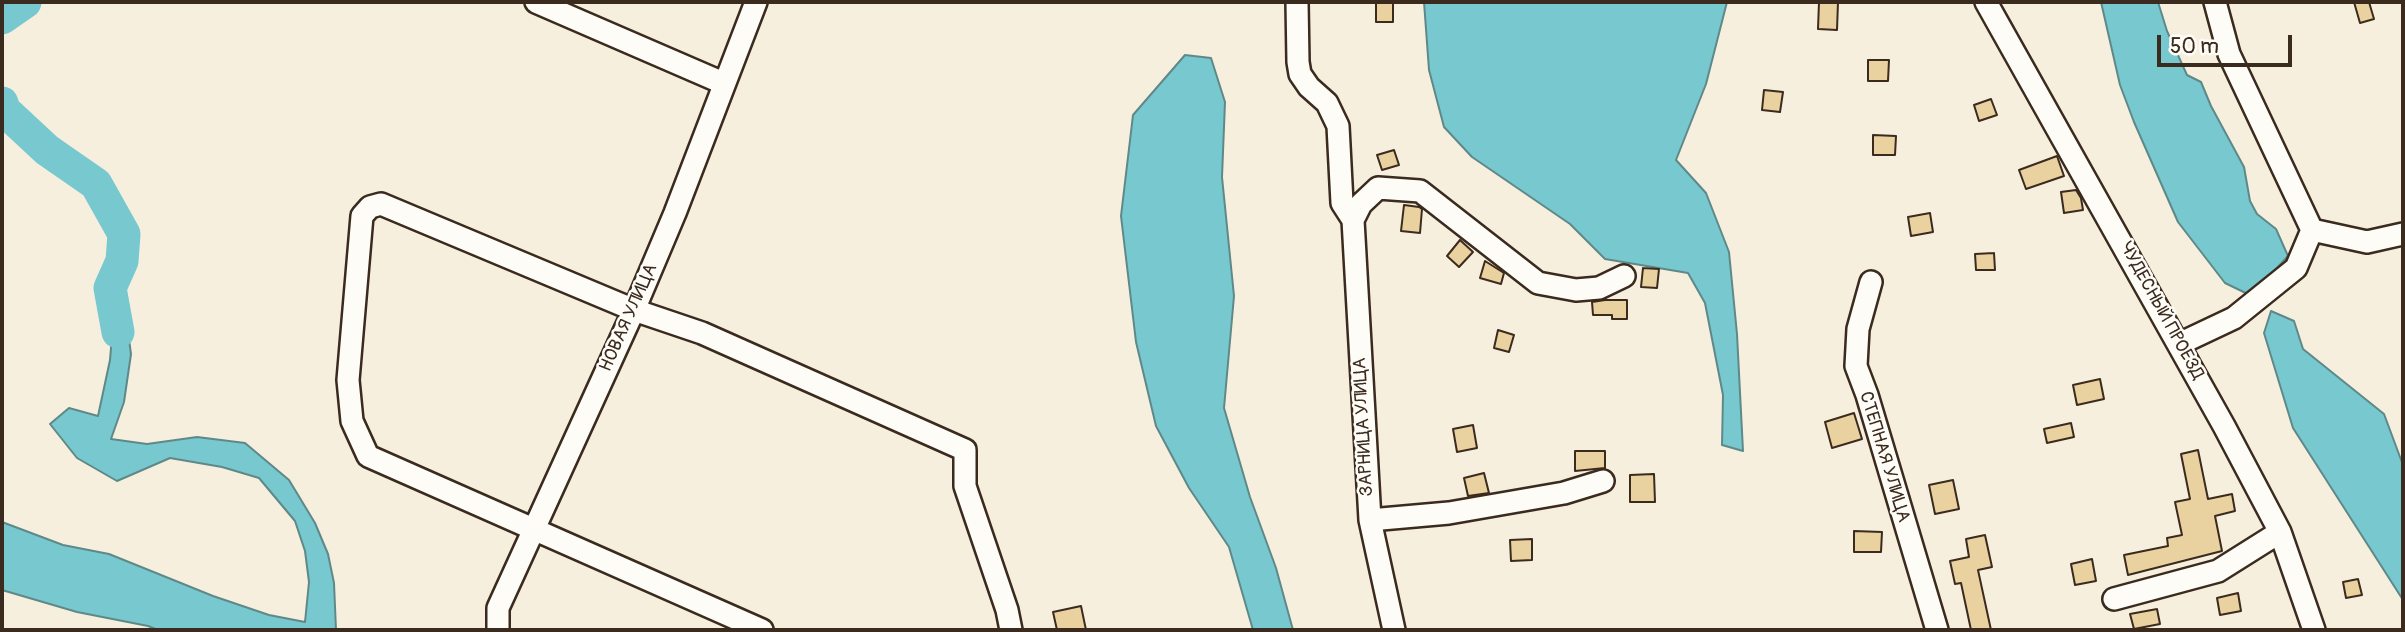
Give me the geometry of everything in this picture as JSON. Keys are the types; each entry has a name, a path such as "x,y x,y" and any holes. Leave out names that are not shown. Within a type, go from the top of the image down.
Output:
{"street":[{"path":"536,2 723,83"},
{"name":"НОВАЯ УЛИЦА","path":"498,630 498,608 634,310 756,2"},
{"name":"ЗАРНИЦА УЛИЦА","path":"1297,2 1300,74 1309,87 1327,103 1338,126 1342,203 1353,220 1370,520 1394,630"},
{"name":"ЧУДЕСНЫЙ ПРОЕЗД","path":"1986,2 2179,344 2280,532 2314,630"},
{"path":"2179,344 2234,318 2296,268 2312,230 2229,54 2215,2"},
{"path":"1353,220 1362,204 1378,188 1420,191 1538,284 1576,290 1599,288 1624,276"},
{"path":"762,630 368,456 352,421 348,380 362,216 370,207 381,204 634,310 702,333 965,450 965,486 1007,610 1011,630"},
{"path":"2312,230 2367,242 2403,234"},
{"name":"СТЕПНАЯ УЛИЦА","path":"1871,282 1858,328 1856,366 1937,630"},
{"path":"1370,520 1449,513 1564,493 1602,481"},
{"path":"2114,599 2218,570 2280,532"}],"water":[{"path":"1424,2 1727,2 1706,84 1676,160 1706,193 1729,252 1737,334 1743,451 1722,445 1723,395 1705,303 1688,273 1605,259 1570,224 1472,157 1444,127 1429,70"},
{"path":"2101,2 2158,2 2167,31 2187,75 2201,82 2244,167 2250,201 2257,214 2276,229 2288,256 2276,269 2266,291 2256,298 2225,283 2178,222 2120,85"},
{"path":"1185,55 1211,58 1225,102 1222,177 1234,296 1224,408 1250,497 1276,568 1293,630 1253,630 1229,547 1189,488 1156,426 1136,342 1121,216 1133,115"},
{"path":"110,288 127,325 131,354 124,402 111,439 147,444 197,437 245,443 289,480 315,523 328,554 334,583 336,630 158,630 77,612 2,590 2,522 63,545 109,554 213,596 269,615 305,622 309,582 305,551 295,521 259,478 222,467 170,458 117,481 77,458 50,424 69,408 98,416 110,360 113,324"},
{"path":"2271,311 2294,321 2303,349 2384,414 2403,465 2403,600 2293,428 2264,333"}],"building":[{"path":"1819,2 1838,2 1837,30 1818,29"},
{"path":"2354,2 2369,2 2374,19 2360,23"},
{"path":"1376,3 1393,3 1393,22 1376,22"},
{"path":"1868,60 1889,60 1888,81 1868,81"},
{"path":"1764,90 1783,92 1780,112 1762,110"},
{"path":"1991,99 1997,115 1979,121 1974,105"},
{"path":"1873,135 1896,136 1895,155 1873,155"},
{"path":"1394,150 1399,165 1382,170 1377,155"},
{"path":"2057,156 2064,176 2026,189 2019,170"},
{"path":"2076,190 2083,210 2064,213 2061,192"},
{"path":"1404,205 1422,209 1420,233 1401,231"},
{"path":"1930,213 1933,232 1911,236 1908,217"},
{"path":"1460,240 1473,252 1459,267 1447,256"},
{"path":"1994,253 1995,270 1976,270 1975,254"},
{"path":"1485,261 1504,273 1501,284 1480,278"},
{"path":"1643,268 1659,269 1657,288 1641,287"},
{"path":"1627,300 1627,319 1612,319 1612,315 1593,315 1592,302"},
{"path":"1498,330 1514,335 1509,352 1494,348"},
{"path":"2100,379 2104,399 2077,405 2073,385"},
{"path":"1854,413 1862,439 1832,448 1825,422"},
{"path":"2071,423 2074,437 2047,443 2044,429"},
{"path":"1473,425 1477,448 1457,452 1453,429"},
{"path":"2198,450 2208,499 2232,494 2235,511 2215,516 2222,551 2128,575 2124,555 2168,546 2167,538 2182,535 2175,502 2190,499 2181,454"},
{"path":"1575,451 1605,451 1605,468 1575,471"},
{"path":"1484,473 1489,493 1468,496 1464,478"},
{"path":"1654,474 1655,502 1630,502 1630,475"},
{"path":"1953,480 1959,509 1935,514 1929,485"},
{"path":"1854,531 1882,532 1881,552 1854,552"},
{"path":"1985,535 1992,567 1978,570 1991,630 1971,630 1961,583 1955,584 1950,561 1969,557 1966,539"},
{"path":"1532,539 1532,560 1511,561 1510,540"},
{"path":"2092,559 2096,581 2075,585 2071,564"},
{"path":"2358,579 2362,595 2346,598 2343,582"},
{"path":"2238,593 2241,611 2220,615 2217,598"},
{"path":"1081,606 1086,630 1057,630 1053,612"},
{"path":"2157,609 2160,624 2134,629 2130,614"}],"waterway":[{"path":"2,18 25,2"},
{"path":"2,103 4,110 47,150 96,184 124,234 122,261 110,288 118,332"}]}
